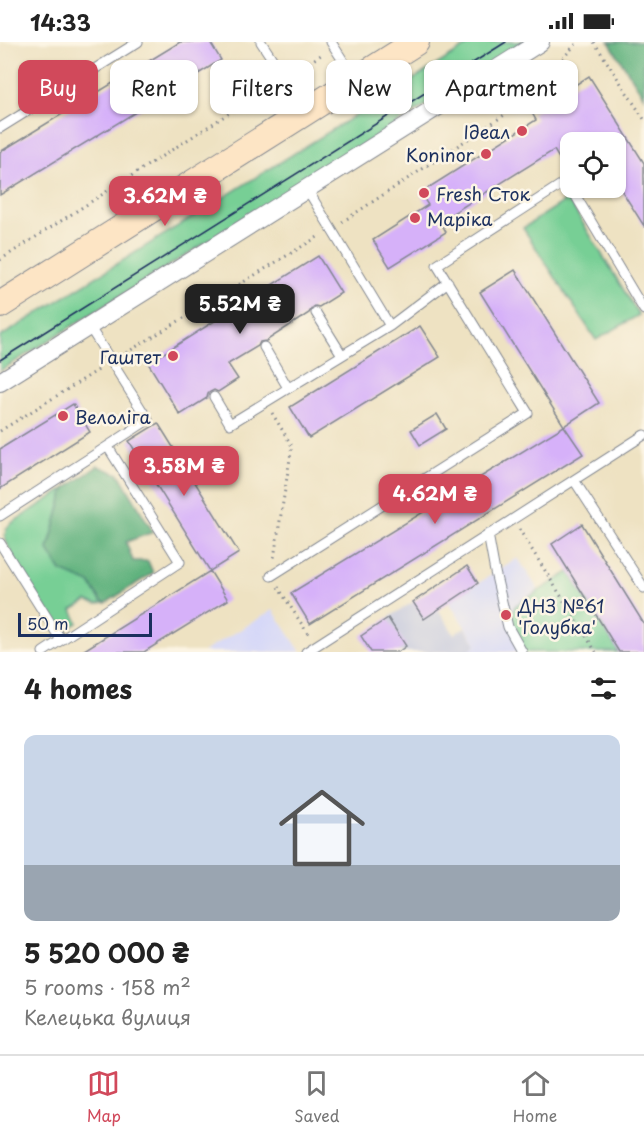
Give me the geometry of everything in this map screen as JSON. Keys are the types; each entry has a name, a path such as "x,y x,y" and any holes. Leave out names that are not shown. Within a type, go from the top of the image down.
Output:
{"main road":[{"path":"388,60 416,42"},
{"path":"0,305 302,114"}],"street":[{"path":"0,382 540,42"}],"lane":[{"path":"0,128 138,42"},
{"path":"261,42 273,60"},
{"path":"332,44 343,60"},
{"path":"271,576 528,412 437,265 562,184 574,193 644,310"},
{"path":"307,189 390,326"},
{"path":"214,397 230,424 390,326 448,282"},
{"path":"316,313 342,356"},
{"path":"0,516 148,420 89,326"},
{"path":"264,347 288,388"},
{"path":"306,652 644,435"},
{"path":"43,652 180,562 108,447"},
{"path":"574,480 644,588"},
{"path":"488,534 508,627 522,652"},
{"path":"0,543 61,640"}],"path":[{"path":"0,431 331,230 518,106 578,42"},
{"path":"594,42 644,119"},
{"path":"310,60 332,44"},
{"path":"0,260 229,114"},
{"path":"265,402 292,446 271,576 315,646"},
{"path":"513,519 596,652"}],"shaded area":[{"name":"ДНЗ №61 'Голубка'","path":"518,558 578,652 468,652 476,644 449,602"},
{"path":"413,602 424,618 438,609 454,634 465,628 476,644 468,652 398,652 406,646 388,618"},
{"path":"273,610 301,652 203,652"}],"green space":[{"path":"473,42 527,42 498,60 444,60"},
{"path":"609,42 644,42 644,97"},
{"path":"424,73 424,106 412,114 412,80"},
{"path":"358,114 412,114 0,371 0,337"},
{"path":"568,199 639,315 596,340 523,228"},
{"path":"98,466 119,474 153,532 126,542 133,561 148,561 153,573 106,603 101,601 90,583 61,571 48,550 65,489"},
{"path":"65,489 48,550 61,571 90,583 101,601 106,603 97,604 87,601 72,610 78,623 60,632 13,558 5,538 10,524"},
{"path":"569,572 619,652 522,652 511,623 516,605"}],"building":[{"path":"180,42 210,42 221,60 210,60 210,67 198,74 198,60 151,60"},
{"path":"589,76 624,132 560,132 560,160 554,150 440,221 446,232 390,267 373,240 428,205 420,193 536,120 533,114 578,114 578,83"},
{"path":"110,85 110,114 133,114 0,195 0,152 62,114 98,114 98,92"},
{"path":"626,135 644,163 644,226 626,197"},
{"path":"318,256 341,293 319,307 315,306 309,313 228,364 238,379 218,392 214,390 210,392 207,398 180,415 148,363"},
{"path":"515,270 599,403 564,426 480,292"},
{"path":"420,326 440,357 309,438 290,407"},
{"path":"73,404 90,432 0,489 0,449"},
{"path":"437,414 446,429 420,445 411,430"},
{"path":"158,423 239,553 210,571 129,441"},
{"path":"564,426 583,454 310,624 291,593"},
{"path":"582,524 644,624 644,652 619,652 552,544"},
{"path":"467,566 478,583 424,619 413,602"},
{"path":"210,571 228,600 144,652 81,652"},
{"path":"388,618 406,646 398,652 371,652 361,636"}],"tram line":[{"path":"0,360 506,42"}],"place":[{"name":"Ідеал","path":"522,131"},
{"name":"Koninor","path":"486,154"},
{"name":"Fresh Сток","path":"424,193"},
{"name":"Маріка","path":"415,218"},
{"name":"Гаштет","path":"173,356"},
{"name":"Велоліга","path":"63,416"},
{"name":"ДНЗ №61 'Голубка'","path":"506,615"}]}
